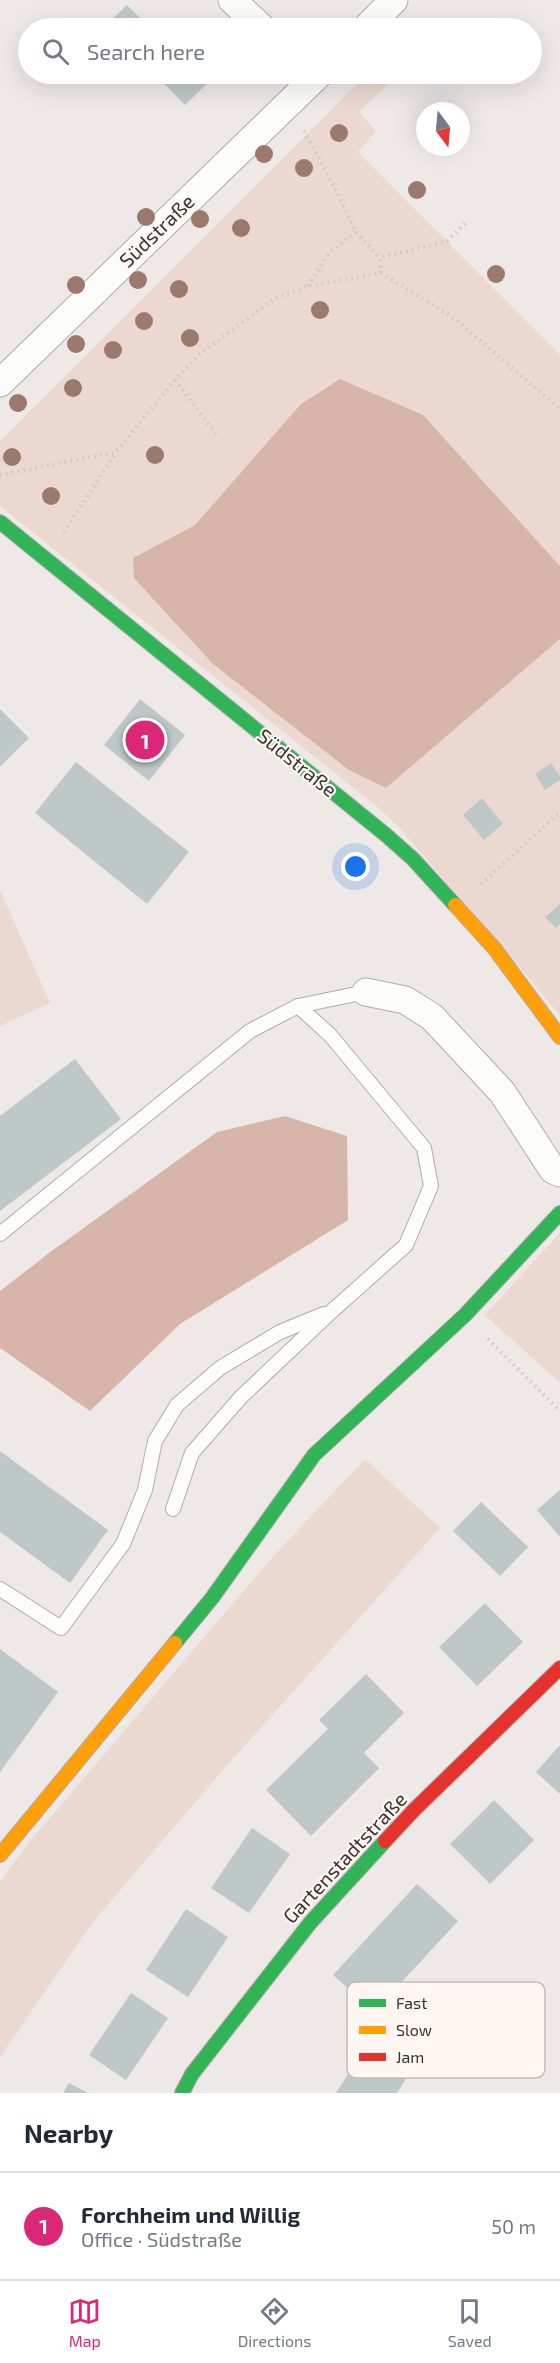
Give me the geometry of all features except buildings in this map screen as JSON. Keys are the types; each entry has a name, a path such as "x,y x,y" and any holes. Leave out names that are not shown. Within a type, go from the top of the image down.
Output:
{"street":[{"path":"232,0 251,18"},
{"path":"376,18 394,0"},
{"name":"Südstraße","path":"0,383 290,103 306,84"},
{"name":"Südstraße","path":"0,522 386,836 412,860 494,948 560,1037"},
{"path":"366,992 405,1000 432,1017 502,1092 553,1170 560,1173"},
{"path":"0,1855 212,1598 314,1455 465,1315 560,1213"},
{"name":"Gartenstadtstraße","path":"182,2093 192,2074 310,1923 414,1810 560,1668"}],"lane":[{"path":"0,1234 250,1031 298,1006 366,992"},
{"path":"173,1509 192,1453 242,1397 332,1311 406,1245 431,1186 424,1148 330,1035 298,1006"},
{"path":"0,1589 61,1628 123,1544 145,1490 155,1441 177,1405 219,1368 280,1332 332,1311"}],"path":[{"path":"290,103 338,192 356,232 380,258 381,273"},
{"path":"380,258 447,241 467,222"},
{"path":"309,286 330,252 356,232"},
{"path":"46,560 116,452 175,380 200,354 274,299 309,286 381,273 454,318 560,409"},
{"path":"175,380 216,434"},
{"path":"0,475 116,452"},
{"path":"456,907 560,812"},
{"path":"465,1315 560,1411"}],"shaded area":[{"path":"357,84 388,84 359,112 376,131 358,152 560,355 560,566 423,415 300,405 195,525 133,558 386,788 560,639 560,1015 399,827 374,804 0,506 0,441"},
{"path":"340,379 423,415 560,566 560,639 386,788 349,770 213,664 134,578 133,558 195,525 300,405"},
{"path":"0,890 50,1003 0,1026"},
{"path":"285,1116 347,1136 348,1220 180,1324 90,1411 0,1348 0,1291 217,1132"},
{"path":"560,1233 560,1383 485,1315"},
{"path":"365,1459 440,1528 222,1771 92,1923 0,2057 0,1882 31,1840 271,1559"}],"traffic: fast":[{"path":"0,522 386,835 413,859 455,905"},
{"path":"175,1643 212,1598 314,1455 465,1315 560,1213"},
{"path":"182,2093 192,2074 310,1923 385,1841"}],"traffic: slow":[{"path":"455,905 494,948 560,1037"},
{"path":"0,1855 175,1643"}],"traffic: jam":[{"path":"385,1841 560,1668"}],"place":[{"name":"Forchheim und Willig","path":"145,740"}]}
